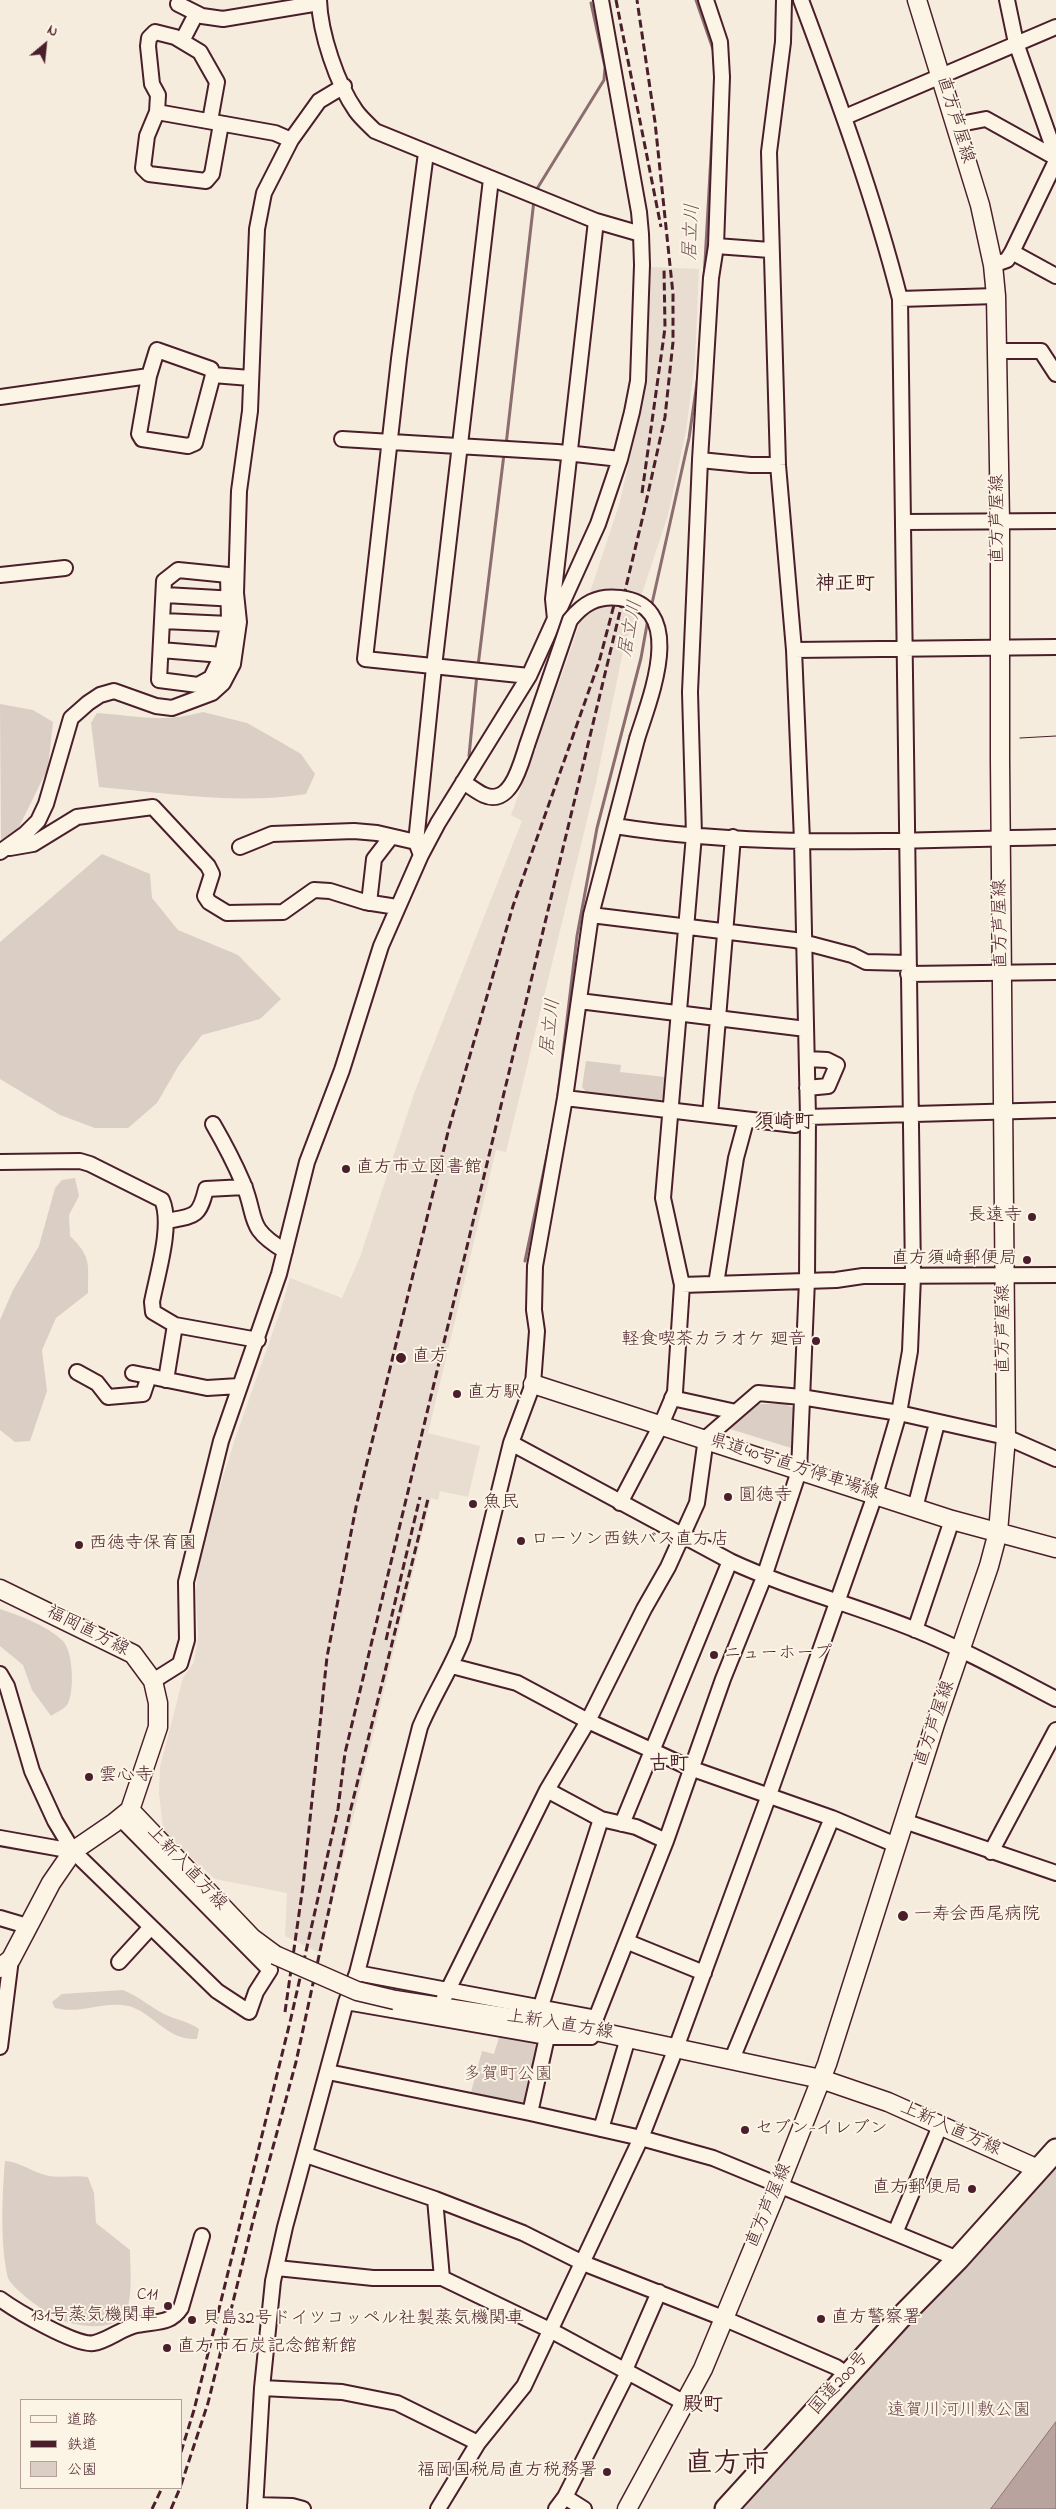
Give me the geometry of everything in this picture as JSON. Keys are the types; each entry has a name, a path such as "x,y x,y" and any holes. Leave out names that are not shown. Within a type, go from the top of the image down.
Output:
{"highway":[{"name":"国道200号","path":"726,2509 848,2375 958,2259 1056,2150"}],"main road":[{"name":"直方芦屋線","path":"627,2509 703,2369 779,2186 821,2078 935,1724 962,1650 998,1532 1006,1437 999,648 1000,521 996,296 994,265 980,205 917,0"},
{"name":"県道40号直方停車場線","path":"533,1384 706,1438 799,1471 952,1520 1056,1548"},
{"name":"福岡直方線","path":"0,1589 133,1654 153,1681 158,1703 158,1727 125,1814"},
{"path":"6,1963 51,1883 73,1850 125,1814"},
{"name":"上新入直方線","path":"125,1814 252,1938 275,1955 357,1991 395,2000 596,2024 628,2038 821,2078 888,2102 1038,2169"}],"street":[{"path":"153,1681 180,1664 187,1640 186,1582 221,1441 258,1340 285,1251 307,1162 342,1070 382,946 421,855 463,782 529,676 598,524 620,459 638,381 642,265 641,234 639,212 601,0"},
{"path":"620,1503 661,1425 675,1392 682,1285 663,1198 677,1013 694,835 690,692 700,460 711,278 716,246 722,77 720,42 706,0"},
{"path":"346,2002 547,2037 591,2037 666,1841 690,1768 764,1577 799,1471 807,1280 807,1059 802,840 794,650 778,465 770,250 769,152 783,42 784,0"},
{"path":"438,2509 478,2443 524,2386 552,2331 641,2138 769,1795 875,1495 899,1413 910,1351 913,1276 909,1112 905,522 900,299 885,239 845,117 802,0"},
{"path":"994,265 1007,260 1012,252 1056,158 1016,43 1007,0"},
{"path":"178,4 196,14 223,19 319,1 326,37 344,86 356,112 375,131 596,221 641,234"},
{"path":"182,41 196,14"},
{"path":"845,117 941,78 1016,43 1056,27"},
{"path":"155,32 182,41 200,52 217,82 212,174 206,181 149,174 143,168 147,136 157,112 158,95 150,75 149,38 155,32"},
{"path":"3,850 38,821 46,804 71,718 88,703 100,695 114,691 156,706 172,708 212,693 223,683 233,664 239,622 233,599 228,575 178,570 164,581 159,680 198,685 211,678 222,655 233,599 239,491 250,411 257,229 264,192 291,140 319,101 344,86"},
{"path":"157,112 274,133 291,140"},
{"path":"956,125 986,119 1056,158"},
{"path":"426,153 365,659 529,676"},
{"path":"421,855 416,842 434,667 491,179"},
{"path":"556,620 553,598 596,221"},
{"path":"716,246 770,250"},
{"path":"1012,252 1056,276"},
{"path":"900,299 996,296"},
{"path":"157,350 211,370 213,375 195,443 188,446 142,439 139,434 149,376 157,350"},
{"path":"997,351 1041,351 1056,374"},
{"path":"213,375 250,378"},
{"path":"0,397 149,376"},
{"path":"342,439 620,459"},
{"path":"700,460 751,465 778,465"},
{"path":"905,522 1056,521"},
{"path":"0,575 65,568"},
{"path":"164,595 233,599"},
{"path":"302,2509 292,2506 255,2507 262,2388 277,2268 285,2227 346,2002 357,1973 420,1727 430,1701 452,1666 463,1638 512,1443 533,1384 537,1331 534,1310 535,1266 565,1098 591,915 659,662 661,637 655,619 640,605 622,598 606,597 594,600 580,608 570,620 515,780 505,792 496,796 485,796 463,782"},
{"path":"163,621 229,624"},
{"path":"794,650 1056,647"},
{"path":"161,650 222,655"},
{"path":"3,850 33,844 77,817 153,807 208,866 212,874 205,896 209,902 227,913 283,912 314,890 330,891 369,903 397,908"},
{"path":"615,826 694,835 802,840 1056,837"},
{"path":"240,847 272,834 354,831 391,836 416,842"},
{"path":"369,903 374,859 391,836"},
{"path":"710,1115 733,837"},
{"path":"591,915 804,942 852,955 866,962 908,968 1056,972"},
{"path":"580,1001 806,1030"},
{"path":"807,1059 827,1060 837,1065 828,1086 807,1088"},
{"path":"565,1098 795,1126 808,1117 909,1112 1056,1110"},
{"path":"716,1284 736,1158 746,1121"},
{"path":"213,1124 245,1187 252,1218 257,1228 268,1241 285,1251"},
{"path":"0,1162 80,1161 90,1164 162,1200 166,1210 166,1221 152,1302 153,1312 175,1325 258,1340"},
{"path":"166,1221 196,1214 202,1208 206,1189 245,1187"},
{"path":"682,1285 836,1280 863,1276 1056,1275"},
{"path":"166,1380 175,1325"},
{"path":"77,1372 98,1383 108,1397 143,1394 149,1376"},
{"path":"133,1372 207,1388 240,1386"},
{"path":"445,1994 547,1790 588,1721 697,1503 706,1438 758,1394 801,1397 899,1413 1006,1437 1056,1459"},
{"path":"672,1398 736,1412"},
{"path":"915,1508 937,1422"},
{"path":"512,1443 730,1561 764,1577 838,1601 915,1630 962,1650 1056,1699"},
{"path":"915,1630 952,1520"},
{"path":"622,1824 730,1561"},
{"path":"452,1666 517,1683 588,1721 690,1768 832,1818 896,1845"},
{"path":"0,1674 7,1686 32,1771 54,1821 73,1850 217,1991 249,2012 256,1992 270,1970 125,1814"},
{"path":"991,1852 1056,1730"},
{"path":"547,1790 601,1819 636,1827 666,1841"},
{"path":"732,2059 832,1818"},
{"path":"541,2006 601,1819"},
{"path":"904,1821 991,1852 1056,1872"},
{"path":"0,1838 73,1850"},
{"path":"0,1918 27,1926"},
{"path":"119,1962 151,1927"},
{"path":"628,1942 704,1973"},
{"path":"0,2047 6,1963"},
{"path":"357,1973 445,1994 541,2006 596,2024"},
{"path":"530,2113 547,2037"},
{"path":"601,2129 628,2038"},
{"path":"328,2072 530,2113 641,2138 713,2158 958,2259"},
{"path":"895,2233 940,2126"},
{"path":"306,2155 435,2199 523,2233 583,2263 723,2318 836,2367 848,2375"},
{"path":"435,2199 442,2278"},
{"path":"0,2299 18,2311 72,2339 86,2343 94,2343 131,2326 162,2322 176,2317 181,2308 202,2236"},
{"path":"277,2268 373,2278 442,2278 552,2331 686,2403"},
{"path":"556,2509 565,2497 627,2371 659,2292"},
{"path":"262,2388 342,2392 397,2403 478,2443"},
{"path":"565,2497 584,2509"}],"shaded area":[{"path":"649,267 699,269 695,361 686,431 668,515 623,651 596,783 506,1152 496,1150 428,1433 480,1446 468,1497 440,1491 438,1500 431,1498 320,1953 285,1936 287,1893 215,1879 167,1836 163,1828 159,1793 160,1767 183,1678 194,1662 198,1637 196,1590 199,1564 206,1530 290,1278 342,1298 360,1257 415,1091 522,821 511,815 570,652 619,505 643,403 649,320"},
{"path":"1056,2422 1056,2509 991,2509"}],"green space":[{"path":"0,704 33,710 53,722 48,768 18,829 1,840"},
{"path":"203,712 247,723 301,754 315,774 306,794 281,797 229,798 99,787 91,723 97,713 162,718"},
{"path":"102,854 150,874 152,898 178,930 238,955 281,999 260,1019 202,1035 179,1065 157,1103 128,1128 95,1128 60,1115 0,1079 0,942"},
{"path":"586,1061 621,1065 620,1072 665,1077 663,1098 658,1102 587,1093 582,1087"},
{"path":"75,1178 79,1196 69,1215 70,1236 82,1250 87,1262 88,1293 56,1318 42,1350 47,1391 30,1441 15,1442 0,1430 0,1320 13,1290 39,1246 55,1188 62,1180"},
{"path":"757,1404 786,1404 795,1409 791,1448 727,1428"},
{"path":"0,1609 41,1626 56,1635 66,1646 72,1672 70,1699 66,1706 51,1716 32,1690 23,1665 0,1646"},
{"path":"123,1990 164,2014 199,2029 197,2039 187,2039 178,2036 132,2007 113,2005 65,2010 55,2008 52,2002 62,1994"},
{"name":"多賀町公園","path":"500,2034 542,2045 526,2106 471,2092 482,2051 494,2054"},
{"name":"遠賀川河川敷公園","path":"1056,2160 1056,2509 736,2509"},
{"path":"5,2161 16,2163 49,2176 88,2177 94,2193 96,2223 130,2250 131,2285 129,2303 123,2317 117,2322 100,2326 70,2323 36,2305 11,2283 5,2265 3,2236"}],"waterway":[{"name":"居立川","path":"696,0 714,52 715,84 700,351"},
{"path":"535,192 604,80 605,67 591,3"},
{"path":"506,445 534,200"},
{"name":"居立川","path":"651,608 689,438 699,369"},
{"path":"478,666 504,454"},
{"name":"居立川","path":"525,1261 556,1112 577,936 597,828 641,658 648,619"},
{"path":"469,756 477,674"}],"tram line":[{"path":"1020,738 1056,736"}],"railway":[{"path":"616,0 661,227"},
{"path":"182,2449 194,2410 291,2018 338,1809 345,1753 643,516 665,417 673,342 673,294 655,122 637,0"},
{"path":"642,493 665,328 664,267"},
{"path":"285,2012 303,1886 327,1657 356,1507 449,1128 513,906 599,662 614,605"},
{"path":"386,1640 420,1497"},
{"path":"182,2482 208,2403 253,2221 296,2062 351,1808 428,1499"},
{"path":"152,2509 162,2489"},
{"path":"171,2509 180,2489"}],"place":[{"name":"直方市立図書館","path":"346,1169"},
{"name":"長遠寺","path":"1032,1217"},
{"name":"直方須崎郵便局","path":"1027,1260"},
{"name":"軽食喫茶カラオケ 廻音","path":"816,1341"},
{"name":"直方","path":"401,1358"},
{"name":"直方駅","path":"457,1394"},
{"name":"圓徳寺","path":"728,1497"},
{"name":"魚民","path":"473,1504"},
{"name":"ローソン西鉄バス直方店","path":"521,1541"},
{"name":"西徳寺保育園","path":"79,1545"},
{"name":"ニューホープ","path":"714,1655"},
{"name":"雲心寺","path":"89,1777"},
{"name":"一寿会西尾病院","path":"903,1916"},
{"name":"セブン-イレブン","path":"745,2130"},
{"name":"直方郵便局","path":"972,2189"},
{"name":"C11 131号蒸気機関車","path":"168,2306"},
{"name":"直方警察署","path":"821,2319"},
{"name":"貝島32号ドイツコッペル社製蒸気機関車","path":"192,2320"},
{"name":"直方市石炭記念館新館","path":"167,2348"},
{"name":"福岡国税局直方税務署","path":"607,2472"}],"district":[{"name":"神正町","path":"845,586"},
{"name":"須崎町","path":"784,1124"},
{"name":"古町","path":"669,1766"},
{"name":"殿町","path":"703,2407"},
{"name":"直方市","path":"727,2466"}]}
